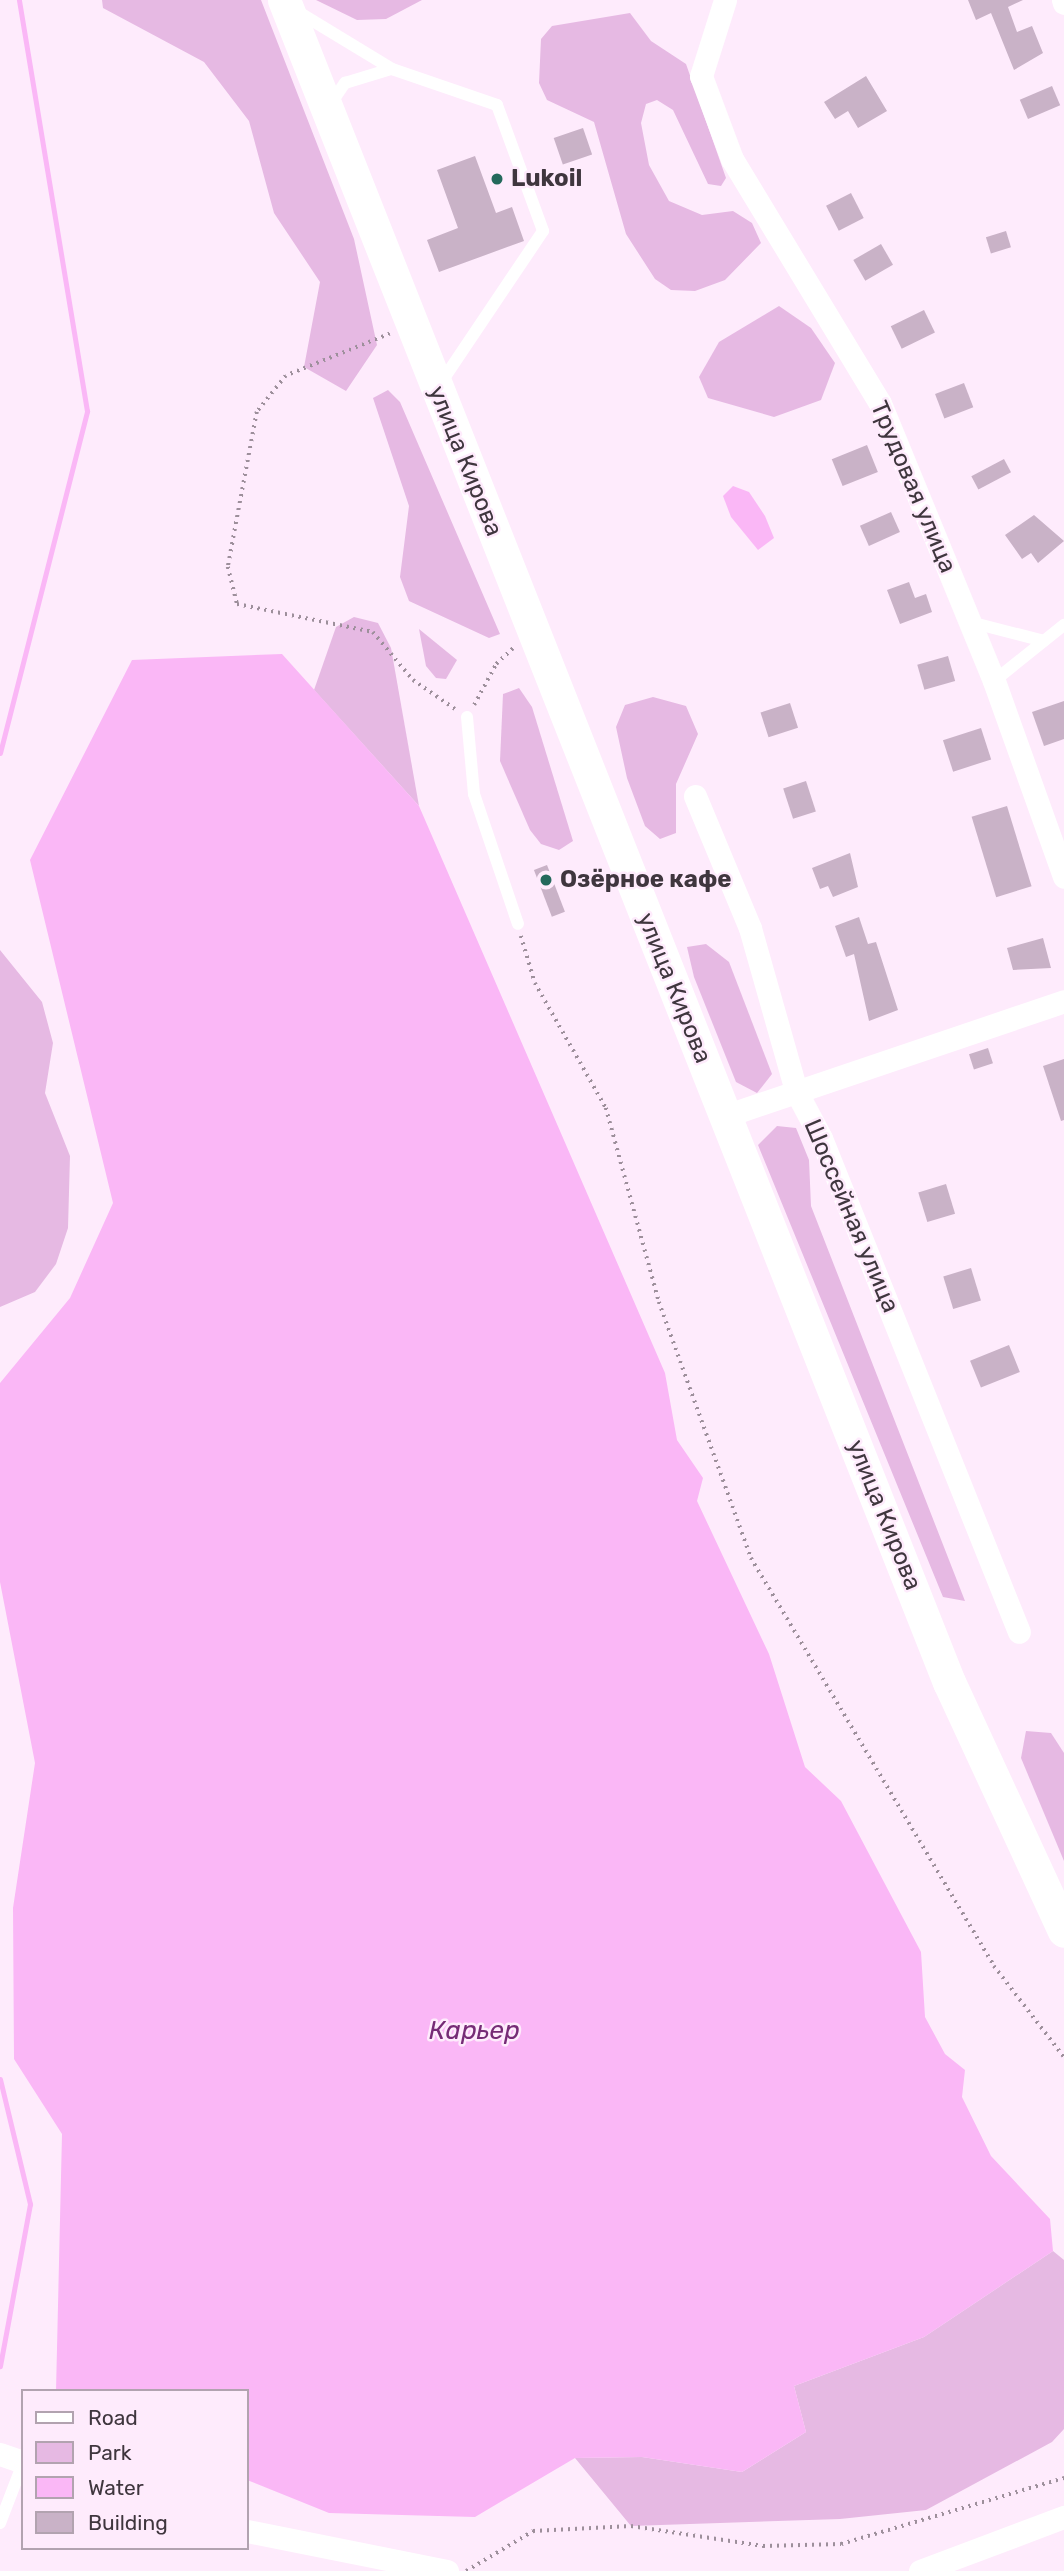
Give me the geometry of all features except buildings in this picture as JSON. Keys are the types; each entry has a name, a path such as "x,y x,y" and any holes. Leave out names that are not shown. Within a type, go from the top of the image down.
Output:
{"main road":[{"name":"улица Кирова","path":"285,2 950,1682 1064,1931"}],"street":[{"name":"Трудовая улица","path":"725,0 701,76 732,159 880,403 994,681 1064,877"},
{"name":"Шоссейная улица","path":"695,796 750,928 796,1091 821,1138 1019,1632"},
{"path":"725,1116 1064,1001"},
{"path":"0,2454 21,2461"},
{"path":"925,2571 1064,2517"},
{"path":"248,2531 447,2571"}],"lane":[{"path":"285,2 391,69 497,105 543,231 436,389"},
{"path":"328,112 345,83 391,69"},
{"path":"970,622 1044,641"},
{"path":"994,681 1064,625"},
{"path":"467,718 474,794 518,924"},
{"path":"0,2522 21,2467"}],"path":[{"path":"412,325 286,376 257,412 228,567 237,604 373,632 413,680 467,718 496,664 532,630"},
{"path":"518,924 534,983 606,1108 659,1302 751,1558 994,1966 1064,2057"},
{"path":"466,2571 533,2531 631,2525 763,2546 841,2544 1064,2478"}],"green space":[{"path":"102,0 261,0 354,239 377,345 346,391 304,367 320,282 274,213 249,121 204,62 103,8"},
{"path":"316,0 422,0 386,19 357,20"},
{"path":"630,13 651,41 686,64 726,178 721,186 708,184 673,110 657,100 646,104 641,123 649,165 669,201 702,215 733,211 752,223 761,243 725,280 695,291 671,290 655,279 626,234 594,122 547,100 539,83 541,39 552,26"},
{"path":"779,306 811,328 835,363 821,400 774,417 708,398 699,377 719,342"},
{"path":"388,390 400,402 500,634 489,638 409,601 400,577 409,506 373,398"},
{"path":"354,617 378,623 391,648 419,806 314,690 336,627"},
{"path":"419,629 457,660 446,679 436,678 426,666"},
{"path":"519,688 532,707 573,841 559,850 541,844 530,830 500,761 503,694"},
{"path":"653,697 686,706 698,734 676,784 676,833 660,839 645,826 627,778 616,727 625,705"},
{"path":"706,944 729,962 772,1074 757,1093 736,1082 694,977 687,947"},
{"path":"0,950 42,1002 53,1043 45,1093 70,1156 68,1228 56,1264 35,1292 0,1307"},
{"path":"777,1126 796,1128 809,1160 811,1206 965,1601 943,1597 758,1145"},
{"path":"1026,1731 1051,1733 1064,1753 1064,1861 1021,1758"},
{"path":"1053,2251 1064,2260 1064,2429 1052,2442 926,2510 840,2519 631,2526 575,2458 642,2457 742,2472 806,2432 794,2386 924,2337"}],"water":[{"path":"733,486 749,492 765,516 774,538 758,550 731,517 723,496"},
{"name":"Карьер","path":"282,654 419,806 665,1373 677,1440 703,1478 697,1501 769,1654 805,1767 841,1801 921,1952 925,2017 945,2054 965,2070 962,2097 991,2156 1050,2219 1053,2251 924,2337 794,2386 806,2432 742,2472 642,2457 575,2458 475,2517 329,2513 248,2480 248,2389 56,2389 62,2134 14,2059 13,1908 35,1763 0,1582 0,1383 70,1298 113,1203 30,860 132,660"}],"waterway":[{"path":"0,753 87,411 19,0"},
{"path":"0,2079 30,2204 0,2366"}],"place":[{"name":"Lukoil","path":"497,179"},
{"name":"Озёрное кафе","path":"546,880"}]}
